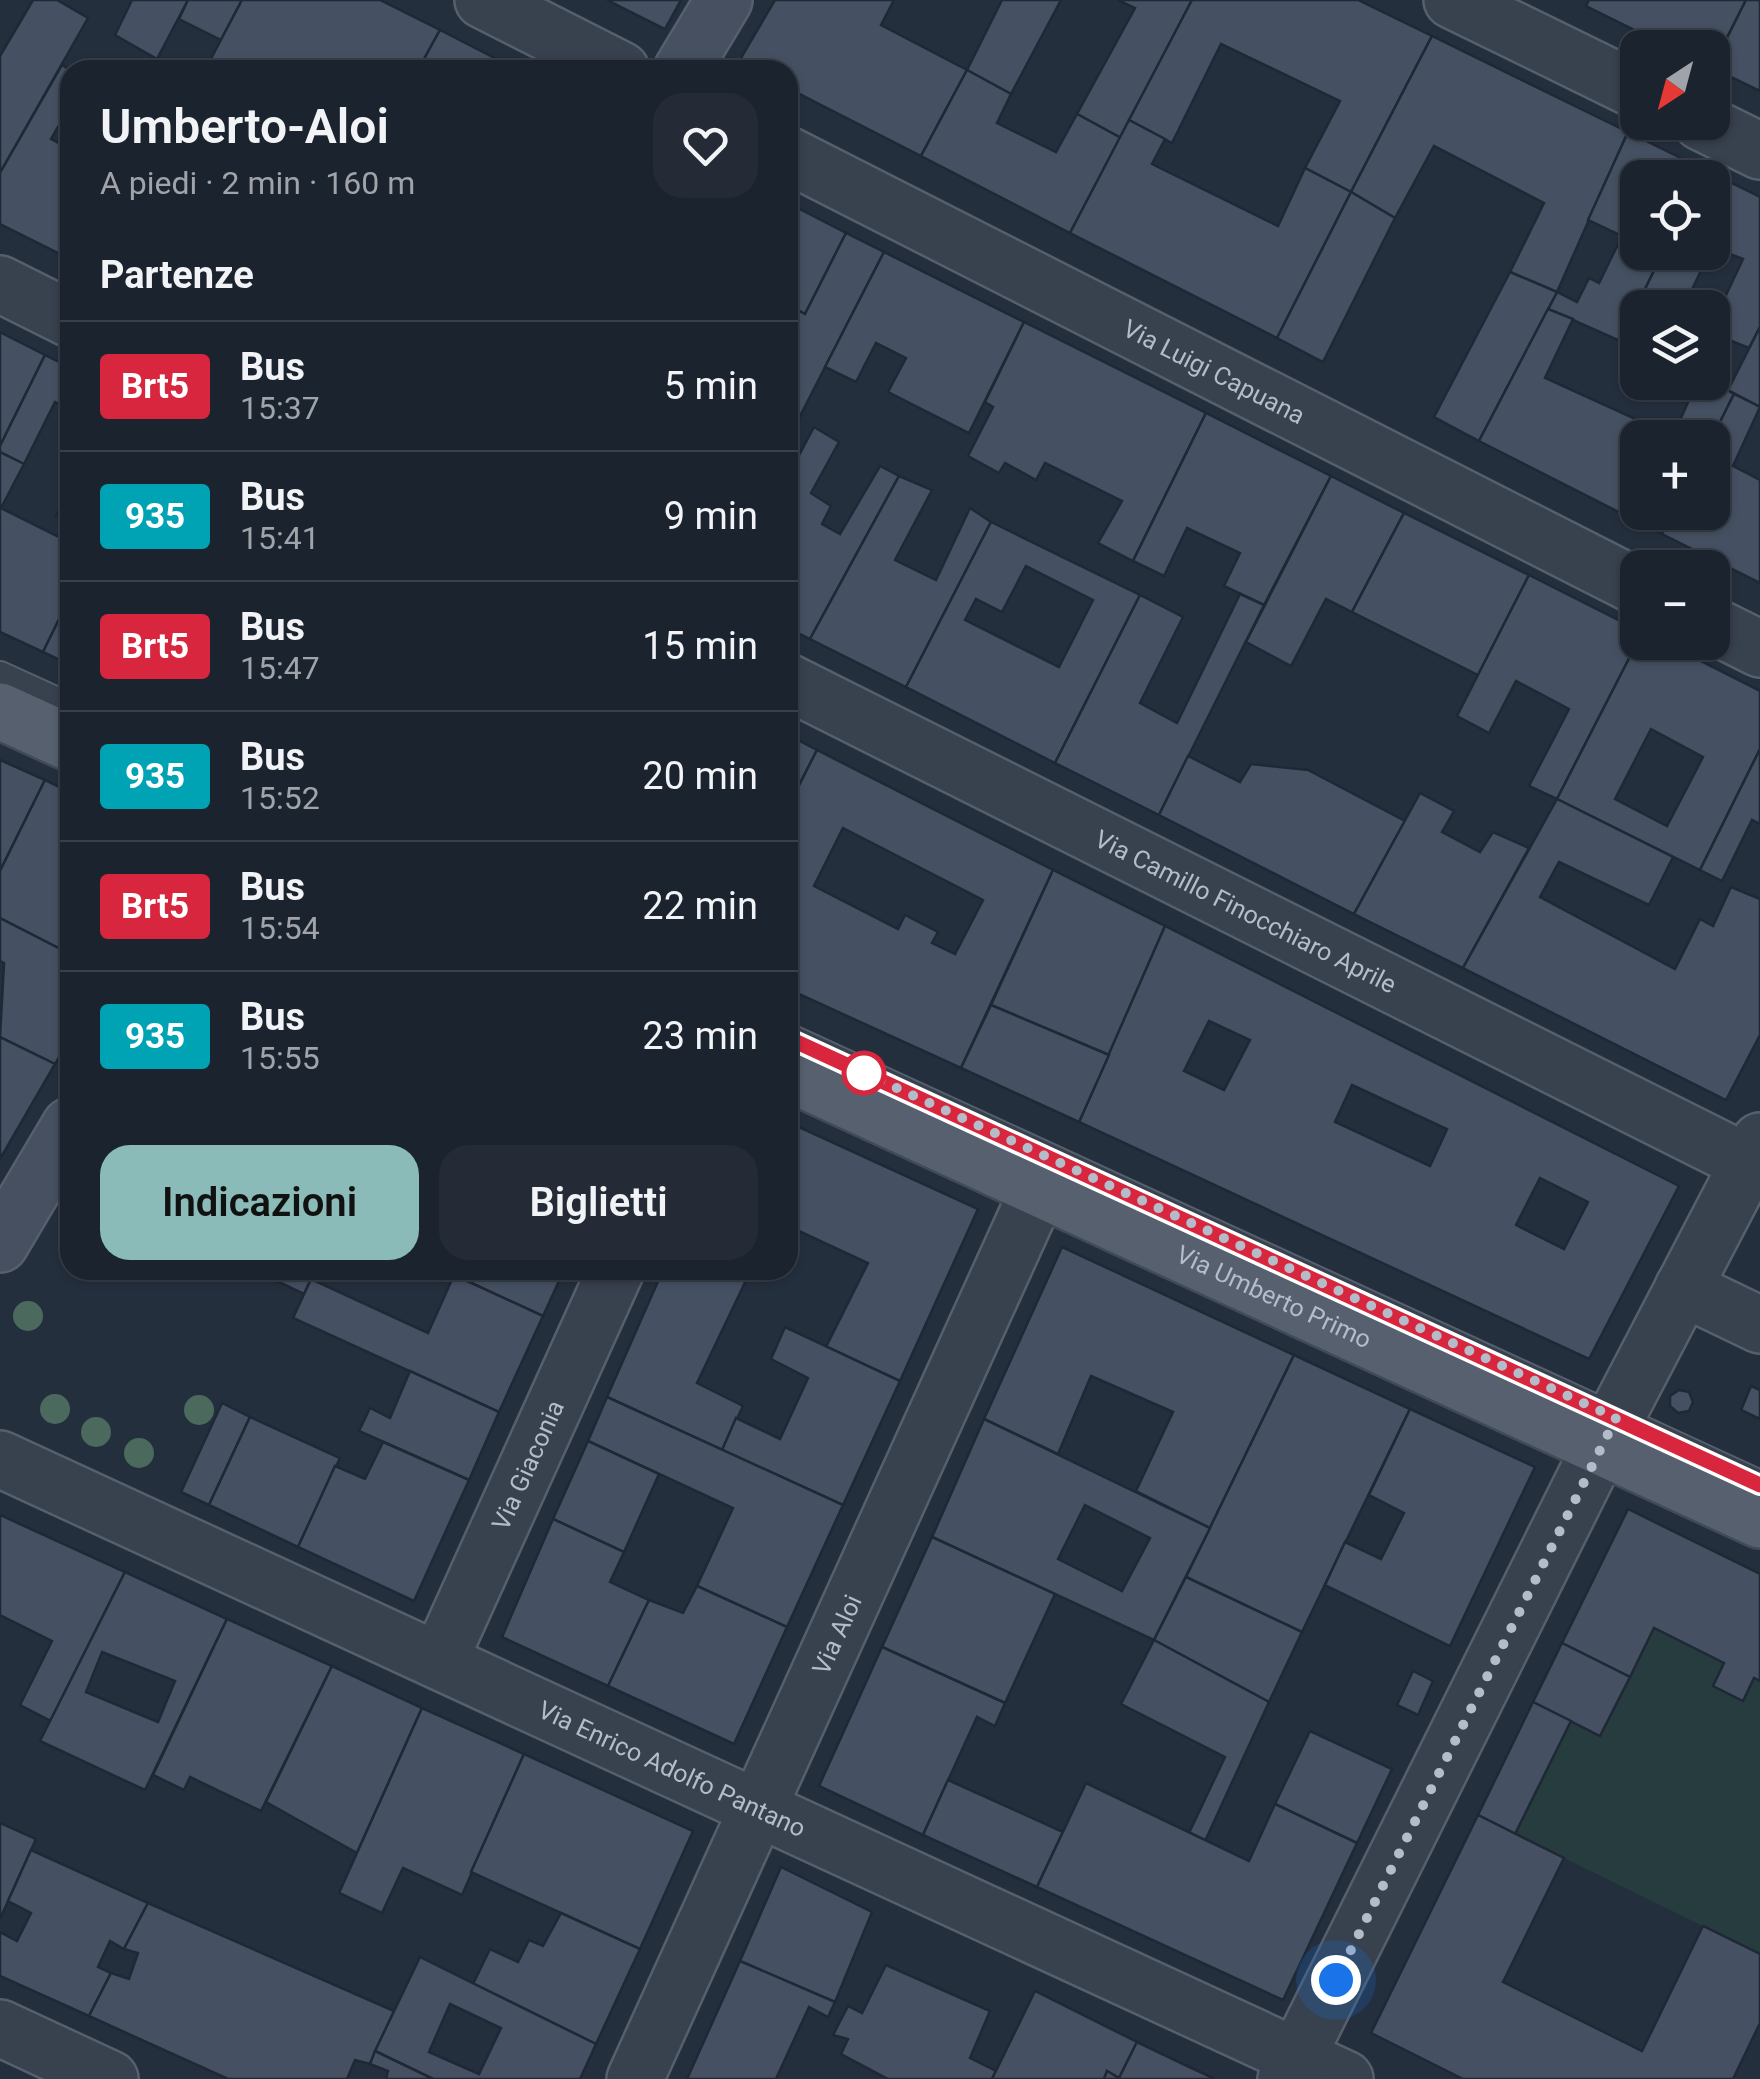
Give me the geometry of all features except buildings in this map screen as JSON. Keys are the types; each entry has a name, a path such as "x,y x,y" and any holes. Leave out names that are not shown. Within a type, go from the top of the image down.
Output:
{"main road":[{"path":"688,60 724,0"},
{"path":"0,711 60,738"},
{"name":"Via Umberto Primo","path":"798,1078 1599,1450 1760,1520"},
{"path":"0,1244 60,1143"}],"street":[{"path":"483,0 601,60"},
{"path":"1452,0 1620,82"},
{"path":"1730,136 1760,151"},
{"name":"Via Luigi Capuana","path":"798,160 1620,578"},
{"path":"0,284 60,315"},
{"path":"1730,634 1760,649"},
{"name":"Via Camillo Finocchiaro Aprile","path":"798,687 1743,1154"},
{"path":"1309,2072 1599,1450 1683,1288 1743,1154"},
{"name":"Via Aloi","path":"635,2079 1039,1189"},
{"name":"Via Giaconia","path":"439,1661 611,1280"},
{"path":"1683,1288 1760,1325"},
{"name":"Via Enrico Adolfo Pantano","path":"0,1459 758,1809 1309,2072"},
{"path":"0,2028 110,2079"}],"lane":[{"path":"0,676 60,703"},
{"path":"798,1043 1599,1450 1760,1484"}],"green space":[{"path":"1654,1628 1724,1663 1714,1686 1743,1700 1754,1678 1760,1681 1760,1954 1515,1834 1571,1721 1601,1736"}],"bus line":[{"name":"Brt5","path":"798,1043 1760,1485"}],"route":[{"path":"864,1073 1616,1418 1336,1980"}]}
